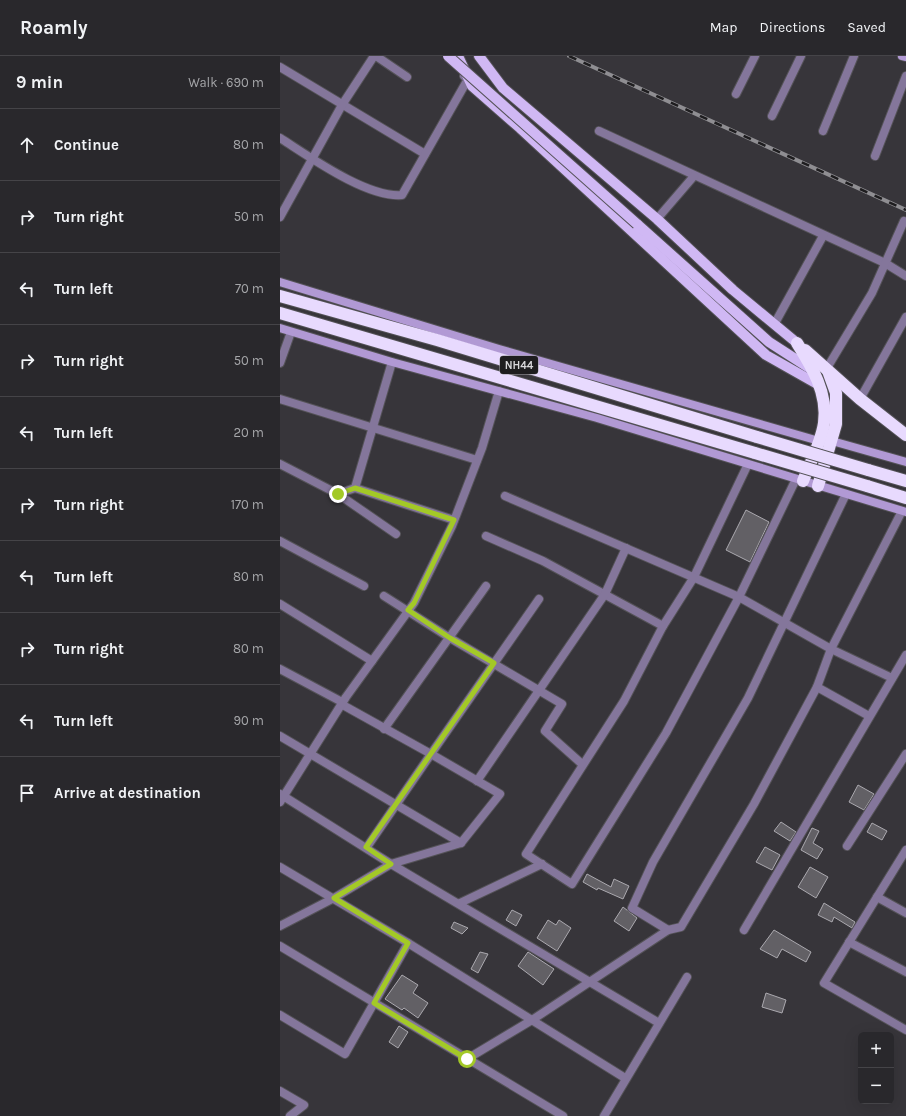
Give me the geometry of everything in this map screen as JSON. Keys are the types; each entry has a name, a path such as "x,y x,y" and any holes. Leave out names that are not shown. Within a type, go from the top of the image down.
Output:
{"highway":[{"name":"NH44","path":"280,296 437,340 906,481"},
{"name":"NH44","path":"280,313 906,498"},
{"path":"797,343 814,371 819,385 823,400 824,423 819,441 799,480"},
{"path":"797,343 827,368 860,399 906,433"},
{"path":"818,486 832,441 837,407 836,393 827,368"}],"main road":[{"path":"448,56 769,342 814,371"},
{"path":"458,56 470,83 766,354 819,385"},
{"path":"479,56 489,72 503,88 657,219 733,290 775,323 797,343"}],"street":[{"path":"280,217 282,206 312,158 342,105 375,56 407,77"},
{"path":"280,138 356,183 391,196 402,195 425,154 470,83 441,56"},
{"path":"736,94 755,56"},
{"path":"772,116 801,56"},
{"path":"823,131 854,56"},
{"path":"902,56 906,58"},
{"path":"280,67 425,154"},
{"path":"874,156 906,76"},
{"path":"599,131 885,264 906,276"},
{"path":"657,219 694,176"},
{"path":"827,368 872,293 904,221"},
{"path":"775,323 823,236"},
{"path":"280,282 484,344 819,441 832,441 906,462"},
{"path":"860,399 906,317"},
{"path":"280,328 392,362 597,418 904,512 831,649 817,687 754,804 681,927 668,930 532,1020 467,1059"},
{"path":"280,363 292,332"},
{"path":"355,488 392,362"},
{"path":"499,391 477,460 454,520 414,603 342,703 281,798 366,847 391,864 659,1023"},
{"path":"280,399 477,460"},
{"path":"280,464 338,494 396,534"},
{"path":"748,464 694,577 663,626 624,701 582,764 526,854 572,884 666,733 739,597 799,480"},
{"path":"338,494 355,488 454,520"},
{"path":"668,930 632,908 653,862 748,698 846,494"},
{"path":"505,496 739,597 831,649 892,678"},
{"path":"486,536 543,561 663,626"},
{"path":"280,540 364,586"},
{"path":"477,781 605,594 626,548"},
{"path":"384,729 486,586"},
{"path":"384,596 450,638 562,704 545,731 582,764"},
{"path":"366,847 539,599"},
{"path":"280,604 372,661"},
{"path":"744,930 906,655"},
{"path":"280,668 384,729 500,794 461,843 391,864 334,898 280,926"},
{"path":"817,687 869,716"},
{"path":"280,736 461,843"},
{"path":"847,846 906,754"},
{"path":"906,850 824,984 906,1030"},
{"path":"460,904 542,864"},
{"path":"280,867 408,943 625,1078"},
{"path":"877,897 906,913"},
{"path":"849,942 906,972"},
{"path":"280,1015 345,1054 408,943"},
{"path":"280,946 563,1116"},
{"path":"604,1116 625,1078 687,977"},
{"path":"280,1091 304,1105 290,1116"}],"building":[{"path":"746,510 769,522 750,562 726,550"},
{"path":"858,785 874,794 864,810 849,802"},
{"path":"781,822 796,832 790,841 774,831"},
{"path":"872,823 887,831 882,840 867,832"},
{"path":"812,828 819,831 813,843 823,849 817,859 801,850"},
{"path":"765,847 780,855 772,870 756,862"},
{"path":"810,867 828,877 816,898 798,887"},
{"path":"587,874 611,887 614,879 629,886 623,899 598,888 597,890 583,882"},
{"path":"824,903 855,922 852,928 834,917 832,922 818,915"},
{"path":"623,907 637,918 629,931 614,921"},
{"path":"512,910 522,915 516,926 506,920"},
{"path":"548,920 556,925 559,920 571,928 557,951 537,938"},
{"path":"454,922 468,928 462,934 451,928"},
{"path":"774,930 811,952 806,962 782,949 777,958 760,949"},
{"path":"480,952 488,954 478,973 471,969"},
{"path":"528,952 554,969 543,985 518,966"},
{"path":"402,975 418,985 413,993 428,1003 418,1018 404,1008 402,1010 385,999"},
{"path":"766,993 786,1000 782,1013 762,1007"},
{"path":"399,1026 408,1032 398,1048 389,1042"}],"railway":[{"path":"569,56 906,210"}],"route":[{"path":"338,494 355,488 454,520 414,603 408,610 450,638 494,663 366,847 391,864 334,898 408,943 374,1003 467,1059"}]}
